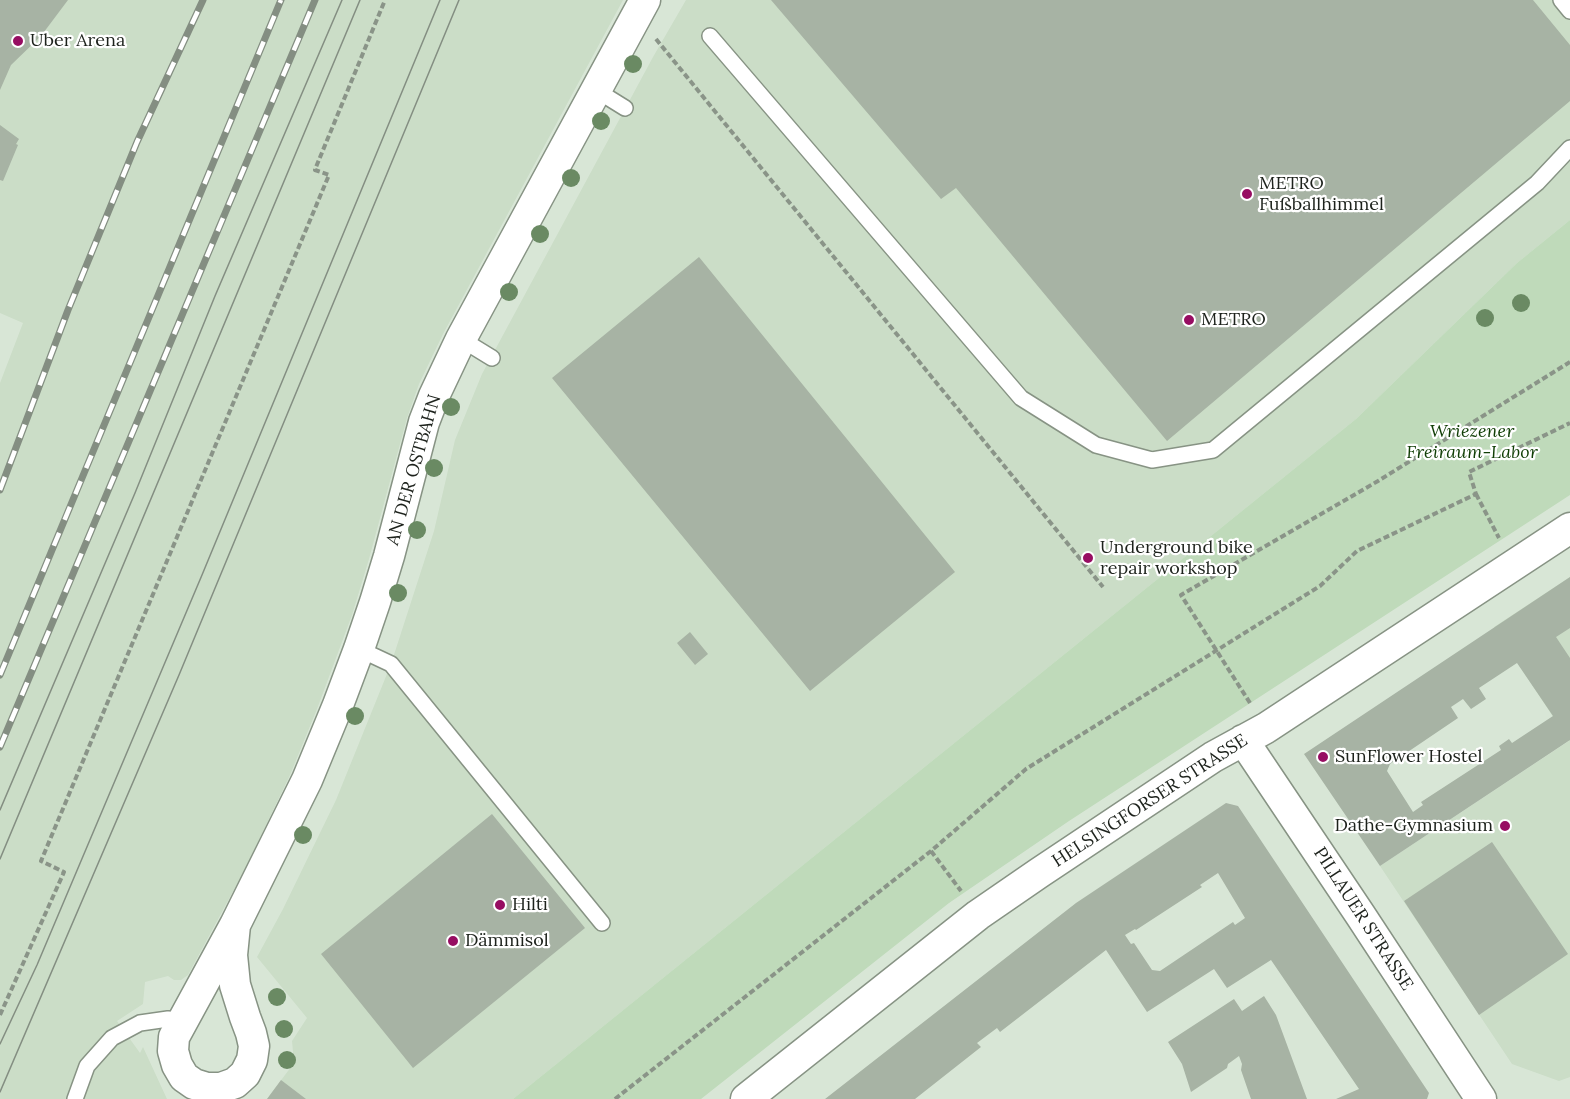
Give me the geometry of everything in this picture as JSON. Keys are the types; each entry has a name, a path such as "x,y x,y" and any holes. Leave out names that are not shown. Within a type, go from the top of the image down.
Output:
{"street":[{"name":"AN DER OSTBAHN","path":"236,925 232,955 235,985 254,1046 252,1060 245,1074 235,1083 221,1088 207,1088 194,1084 184,1077 173,1051 174,1037 236,925 307,780 359,649 389,556 424,422 434,396 461,339 641,7"},
{"name":"HELSINGFORSER STRASSE","path":"746,1099 978,915 1213,757 1254,734 1570,528"},
{"name":"PILLAUER STRASSE","path":"1254,734 1361,916 1481,1099"}],"lane":[{"path":"1561,0 1570,11"},
{"path":"710,36 1021,398 1096,445 1152,460 1213,450 1537,183 1570,148"},
{"path":"596,90 625,108"},
{"path":"461,339 492,358"},
{"path":"359,649 391,664 602,923"},
{"path":"75,1099 87,1066 112,1038 140,1023 168,1019 182,1020"}],"path":[{"path":"0,1015 64,872 41,861 329,175 315,170 385,0"},
{"path":"641,7 1102,587"},
{"path":"1254,734 1216,650 1181,595 1378,481 1570,362"},
{"path":"1499,538 1476,494 1469,472 1570,423"},
{"path":"615,1099 931,851 1026,769 1320,585 1357,551 1476,494"},
{"path":"931,851 978,915"}],"shaded area":[{"path":"0,0 623,0 443,334 419,384 407,418 352,615 290,775 245,869 188,975 181,980 174,980 168,976 145,982 143,1004 117,1021 140,1053 143,1047 167,1099 0,1099 0,383 23,323 0,313"},
{"path":"686,0 1570,0 1570,220 1517,263 1356,419 513,1099 267,1099 294,1063 292,1041 307,1018 257,957 336,800 391,664 434,531 455,440 482,374"},
{"name":"Dathe-Gymnasium","path":"1570,577 1570,1077 1559,1081 1512,1064 1380,866 1569,741 1494,627"}],"green space":[{"name":"Wriezener Freiraum-Labor","path":"1570,220 1570,495 1069,821 949,903 701,1099 513,1099 1356,419 1517,263"}],"building":[{"name":"Uber Arena","path":"0,0 68,0 41,36 11,65 0,90"},
{"name":"METRO","path":"771,0 1533,0 1570,45 1570,101 1167,441 956,188 941,199"},
{"path":"0,125 19,139 3,181 0,180"},
{"path":"699,257 955,572 810,691 552,378"},
{"path":"1570,577 1570,628 1556,637 1570,658 1570,740 1380,866 1304,754","holes":["1517,663 1553,716 1512,743 1509,739 1499,746 1501,750 1421,802 1423,805 1413,812 1387,771 1390,764 1458,718 1451,707 1463,699 1471,709 1486,699 1479,688"]},
{"path":"690,632 708,654 695,665 677,643"},
{"path":"1226,803 1238,806 1429,1093 1427,1099 1336,1099 1359,1089 1271,960 1227,988 1214,969 1147,1012 1106,950 1000,1032 997,1028 977,1043 981,1047 915,1099 825,1099 1076,903","holes":["1218,873 1245,918 1235,925 1233,922 1160,971 1152,970 1134,943 1131,944 1125,935 1202,887 1200,885"]},
{"name":"Dämmisol","path":"492,814 585,928 413,1068 321,954"},
{"path":"1492,842 1568,954 1479,1015 1404,901"},
{"path":"1264,996 1276,1015 1307,1099 1251,1099 1241,1070 1242,1064 1239,1056 1228,1064 1227,1068 1191,1092 1182,1064 1168,1042 1234,999 1242,1011"},
{"path":"281,1080 306,1099 267,1099"}],"tram line":[{"path":"0,810 135,493 215,296 342,0"},
{"path":"0,859 360,0"},
{"path":"0,1044 37,965 202,575 440,0"},
{"path":"0,1092 179,675 459,0"}],"railway":[{"path":"0,490 68,310 137,142 203,0"},
{"path":"0,675 281,0"},
{"path":"0,747 315,0"}],"place":[{"name":"Uber Arena","path":"18,41"},
{"name":"METRO Fußballhimmel","path":"1247,194"},
{"name":"METRO","path":"1189,320"},
{"name":"Underground bike repair workshop","path":"1088,558"},
{"name":"SunFlower Hostel","path":"1323,757"},
{"name":"Dathe-Gymnasium","path":"1505,826"},
{"name":"Hilti","path":"500,905"},
{"name":"Dämmisol","path":"453,941"}]}
